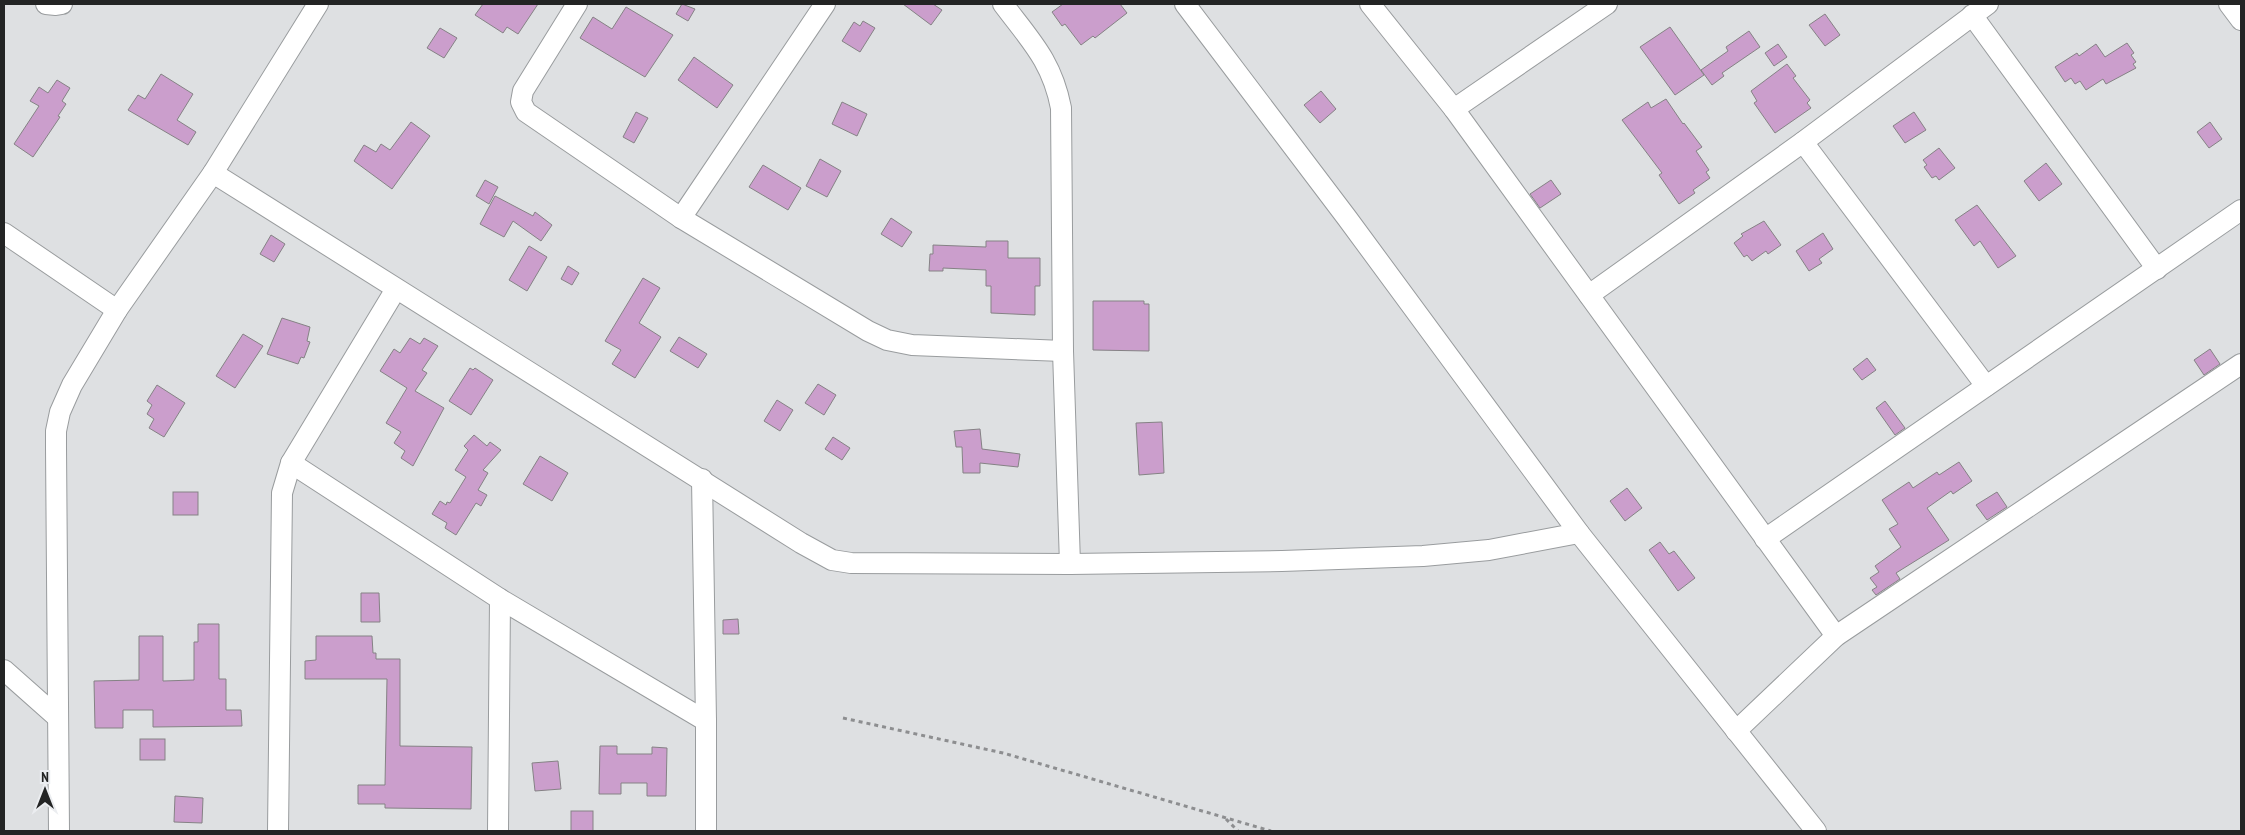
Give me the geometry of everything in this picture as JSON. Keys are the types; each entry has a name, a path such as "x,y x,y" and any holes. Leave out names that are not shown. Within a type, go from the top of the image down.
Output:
{"street":[{"path":"46,4 62,4"},
{"path":"59,831 56,431 60,412 72,385 117,310 213,173 318,4"},
{"path":"577,4 523,91 522,102 526,112 681,218 868,331 887,340 912,345 1062,351"},
{"path":"681,218 825,4"},
{"path":"1003,4 1046,60 1059,99 1062,351 1070,564"},
{"path":"1185,4 1579,533 1816,831"},
{"path":"1370,4 1454,109 1836,636"},
{"path":"1454,109 1607,4"},
{"path":"2229,4 2241,20"},
{"path":"1589,295 1802,142 1980,10 2157,268"},
{"path":"1802,142 1986,386"},
{"path":"213,173 801,543 832,560 850,563 1070,564 1273,561 1423,556 1489,550 1579,533"},
{"path":"1765,539 2241,210"},
{"path":"4,233 117,310"},
{"path":"278,831 282,494 291,463 396,289"},
{"path":"1736,732 1836,636 2241,364"},
{"path":"291,463 500,598 706,721"},
{"path":"702,479 706,831"},
{"path":"498,831 500,598"},
{"path":"4,670 57,717"}],"path":[{"path":"843,718 1003,753 1271,831"},
{"path":"1226,818 1238,831"}],"building":[{"path":"483,4 538,4 518,34 507,27 503,33 475,15"},
{"path":"682,4 695,9 688,21 676,14"},
{"path":"903,4 933,4 942,10 931,25"},
{"path":"1063,4 1120,4 1127,13 1095,38 1093,36 1081,45 1065,24 1062,26 1052,12"},
{"path":"626,7 673,35 645,77 580,38 593,17 612,29"},
{"path":"1825,14 1840,35 1825,46 1809,25"},
{"path":"863,21 875,28 860,52 842,41 854,22 860,26"},
{"path":"1670,27 1704,75 1675,95 1640,47"},
{"path":"440,28 457,38 444,58 427,48"},
{"path":"1749,31 1760,47 1722,73 1724,76 1712,85 1701,70 1728,51 1726,47"},
{"path":"2127,43 2134,53 2131,55 2136,62 2133,64 2136,68 2106,84 2103,79 2086,90 2080,81 2075,84 2071,78 2065,82 2055,67 2077,53 2079,56 2096,44 2105,57"},
{"path":"1778,44 1787,57 1774,66 1765,53"},
{"path":"694,57 733,85 717,108 678,80"},
{"path":"1787,64 1796,76 1793,78 1810,100 1807,103 1811,108 1775,133 1754,103 1757,101 1751,91"},
{"path":"161,74 193,94 177,120 196,132 188,145 128,110 138,95 145,99"},
{"path":"57,80 70,88 62,101 66,104 58,116 60,117 33,157 14,144 39,106 30,101 39,87 48,93"},
{"path":"1321,91 1336,109 1320,123 1304,105"},
{"path":"1666,99 1702,147 1696,151 1709,170 1706,172 1710,178 1693,190 1695,193 1679,204 1659,175 1662,173 1622,120 1648,102 1651,108"},
{"path":"842,102 867,114 857,136 832,124"},
{"path":"636,112 648,118 634,143 623,137"},
{"path":"1914,112 1926,130 1905,143 1893,126"},
{"path":"411,122 430,136 392,189 354,161 364,145 376,152 381,144 390,150"},
{"path":"2210,122 2222,139 2209,148 2197,132"},
{"path":"1939,148 1955,168 1939,180 1936,176 1932,178 1924,167 1927,165 1923,160"},
{"path":"820,159 841,171 827,197 806,186"},
{"path":"2046,163 2062,184 2039,201 2024,181"},
{"path":"763,165 801,188 788,210 749,187"},
{"path":"485,180 498,187 489,204 476,196"},
{"path":"1551,180 1561,194 1540,208 1530,194"},
{"path":"495,196 533,216 535,212 552,225 541,241 513,221 504,237 480,224"},
{"path":"1977,205 2016,256 1998,268 1980,241 1974,246 1955,220"},
{"path":"891,218 912,232 902,247 881,234"},
{"path":"1764,221 1781,245 1768,254 1766,251 1752,261 1747,255 1744,257 1734,243 1743,236 1741,234"},
{"path":"1823,233 1833,249 1819,259 1822,263 1809,271 1796,251"},
{"path":"271,235 285,244 274,262 260,254"},
{"path":"986,241 1008,241 1008,258 1040,258 1040,286 1035,286 1035,315 991,313 991,286 986,286 986,270 943,268 943,271 929,271 930,254 933,254 933,245 986,247"},
{"path":"529,246 547,257 527,291 509,280"},
{"path":"568,266 579,273 572,285 561,279"},
{"path":"643,278 660,288 639,323 661,337 635,378 612,364 621,350 605,341"},
{"path":"1093,301 1144,301 1144,304 1149,304 1149,351 1093,350"},
{"path":"282,318 310,327 307,341 310,342 304,358 301,357 298,364 267,354"},
{"path":"243,334 263,346 235,388 216,376"},
{"path":"679,337 707,354 698,368 670,351"},
{"path":"410,338 420,344 424,338 438,346 422,370 427,373 415,391 444,408 413,466 401,458 405,451 394,443 401,432 386,423 407,388 380,371 394,349 400,353"},
{"path":"2210,349 2220,364 2204,375 2194,360"},
{"path":"1867,358 1876,370 1862,380 1853,369"},
{"path":"470,368 473,370 475,368 493,380 471,415 449,401"},
{"path":"818,384 836,395 824,415 805,403"},
{"path":"157,385 185,403 164,437 149,428 154,419 147,414 152,405 147,401"},
{"path":"777,400 793,410 780,431 764,421"},
{"path":"1885,401 1905,428 1895,435 1876,408"},
{"path":"1162,422 1164,473 1139,475 1136,423"},
{"path":"980,429 982,449 1020,454 1018,467 980,463 980,473 963,473 962,447 956,447 954,431"},
{"path":"474,435 487,446 490,442 501,450 483,470 488,473 478,490 487,495 481,506 476,503 456,535 445,528 447,523 432,514 440,501 446,505 447,502 450,503 466,477 455,470 468,450 464,446"},
{"path":"833,437 850,448 842,460 825,449"},
{"path":"540,456 568,473 552,501 523,484"},
{"path":"1959,462 1972,481 1953,494 1951,491 1927,508 1949,540 1896,573 1900,579 1876,595 1872,590 1877,587 1870,578 1879,572 1875,566 1901,547 1889,529 1898,524 1882,500 1909,482 1913,488 1937,472 1939,475"},
{"path":"1627,488 1642,508 1625,521 1610,501"},
{"path":"173,492 198,492 198,515 173,515"},
{"path":"1997,492 2007,507 1987,520 1976,505"},
{"path":"1660,542 1669,554 1674,551 1695,578 1678,591 1649,550"},
{"path":"361,593 379,593 380,622 361,622"},
{"path":"738,619 739,634 723,634 723,620"},
{"path":"198,624 219,624 219,679 226,679 226,710 241,710 242,726 153,727 153,710 123,710 123,728 95,728 94,681 139,680 139,636 163,636 163,681 194,680 194,642 198,642"},
{"path":"316,636 372,636 373,653 376,653 376,659 400,659 400,746 472,747 471,809 385,808 385,804 358,804 358,785 385,785 387,679 305,679 305,661 316,660"},
{"path":"140,739 165,739 165,760 140,760"},
{"path":"600,746 617,746 617,754 652,754 652,747 667,748 666,796 647,796 647,783 621,783 621,794 599,794"},
{"path":"558,761 561,789 535,791 532,763"},
{"path":"175,796 203,798 202,823 174,822"},
{"path":"571,811 593,811 593,831 571,831"}]}
